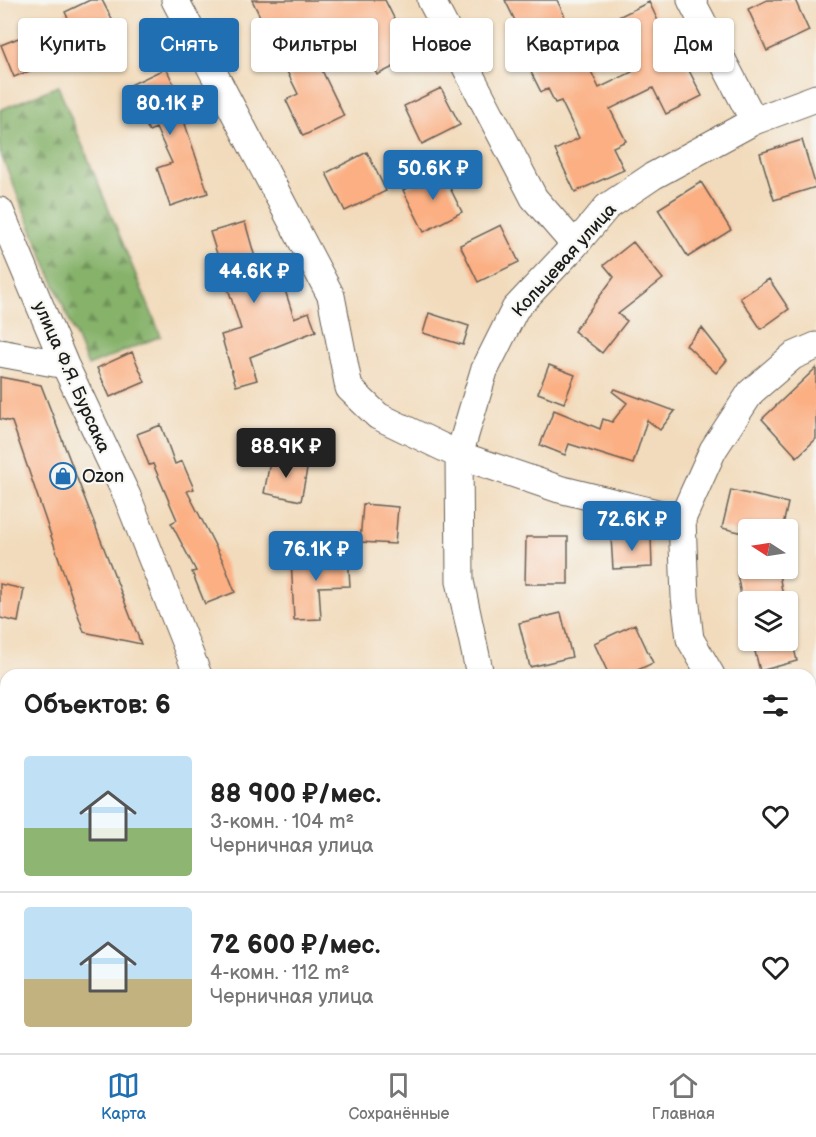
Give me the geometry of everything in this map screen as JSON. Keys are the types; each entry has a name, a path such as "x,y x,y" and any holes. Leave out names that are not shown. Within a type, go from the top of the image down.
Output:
{"street":[{"path":"175,0 331,296 349,388 378,416 459,455 559,489 682,519"},
{"path":"431,0 534,198 575,245"},
{"path":"691,0 754,121"},
{"name":"Кольцевая улица","path":"479,669 460,581 459,455 484,372 515,309 607,207 653,176 754,121 816,98"},
{"name":"улица Ф.Я. Бурсака","path":"0,212 64,365 127,496 196,669"},
{"path":"708,669 690,639 685,597 682,519 713,450 752,392 793,356 816,346"},
{"path":"0,353 64,365"}],"green space":[{"path":"58,86 161,336 88,366 0,152 0,110"}],"building":[{"path":"90,0 102,0 111,18 68,18 65,12"},
{"path":"252,0 385,0 394,18 390,18 390,69 377,75 376,72 378,72 378,18 261,18"},
{"path":"505,0 557,0 566,18 514,18"},
{"path":"767,0 795,0 809,31 767,51 748,9"},
{"path":"649,2 657,18 653,18 653,72 690,72 702,96 666,114 653,88 610,109 626,141 613,147 624,170 575,192 555,150 579,138 561,101 555,103 548,89 541,92 531,72 591,72 599,88 632,72 641,72 641,18 616,18"},
{"path":"18,38 18,72 26,72 14,77 1,45"},
{"path":"158,72 168,72 191,121 185,124 208,193 170,206 157,168 172,163 156,128 149,131 128,86"},
{"path":"287,72 323,72 344,116 303,136 286,100 298,94"},
{"path":"441,88 460,125 422,144 404,106"},
{"path":"802,140 816,187 774,200 760,153"},
{"path":"367,152 386,191 345,211 326,173"},
{"path":"441,170 462,212 424,232 403,190"},
{"path":"701,182 731,230 688,257 658,209"},
{"path":"245,222 258,268 276,262 294,318 309,312 316,331 250,357 257,380 236,386 221,335 241,329 210,232"},
{"path":"501,225 519,262 478,282 460,245"},
{"path":"633,242 663,279 618,314 627,321 602,353 574,331 614,277 604,265"},
{"path":"769,279 789,309 761,329 740,298"},
{"path":"429,313 469,326 463,345 423,333"},
{"path":"702,328 727,360 716,373 686,345"},
{"path":"132,352 145,382 110,397 97,368"},
{"path":"549,365 575,375 564,403 538,393"},
{"path":"816,368 816,439 797,457 762,419"},
{"path":"0,377 41,385 141,644 84,632 12,422 0,419"},
{"path":"615,389 675,411 660,430 647,420 633,464 569,444 565,455 540,445 554,410 600,429 603,419 612,422 627,403 613,392"},
{"path":"161,425 175,464 182,461 194,489 187,491 223,561 235,592 205,604 192,572 196,571 171,523 177,520 153,464 149,465 137,434"},
{"path":"271,457 308,464 301,501 264,493"},
{"path":"731,490 788,503 784,519 738,519 738,532 722,528"},
{"path":"363,504 398,507 395,544 360,542"},
{"path":"651,536 652,567 613,569 611,537"},
{"path":"526,537 568,537 568,584 525,584"},
{"path":"348,554 350,586 319,587 321,619 294,620 291,557"},
{"path":"738,579 780,579 782,591 740,591"},
{"path":"0,584 24,589 18,622 0,618"},
{"path":"561,613 572,657 530,667 519,623"},
{"path":"635,624 653,663 640,669 606,669 594,643"},
{"path":"755,651 795,651 797,661 759,669"}],"place":[{"name":"Ozon","path":"63,476"}]}
